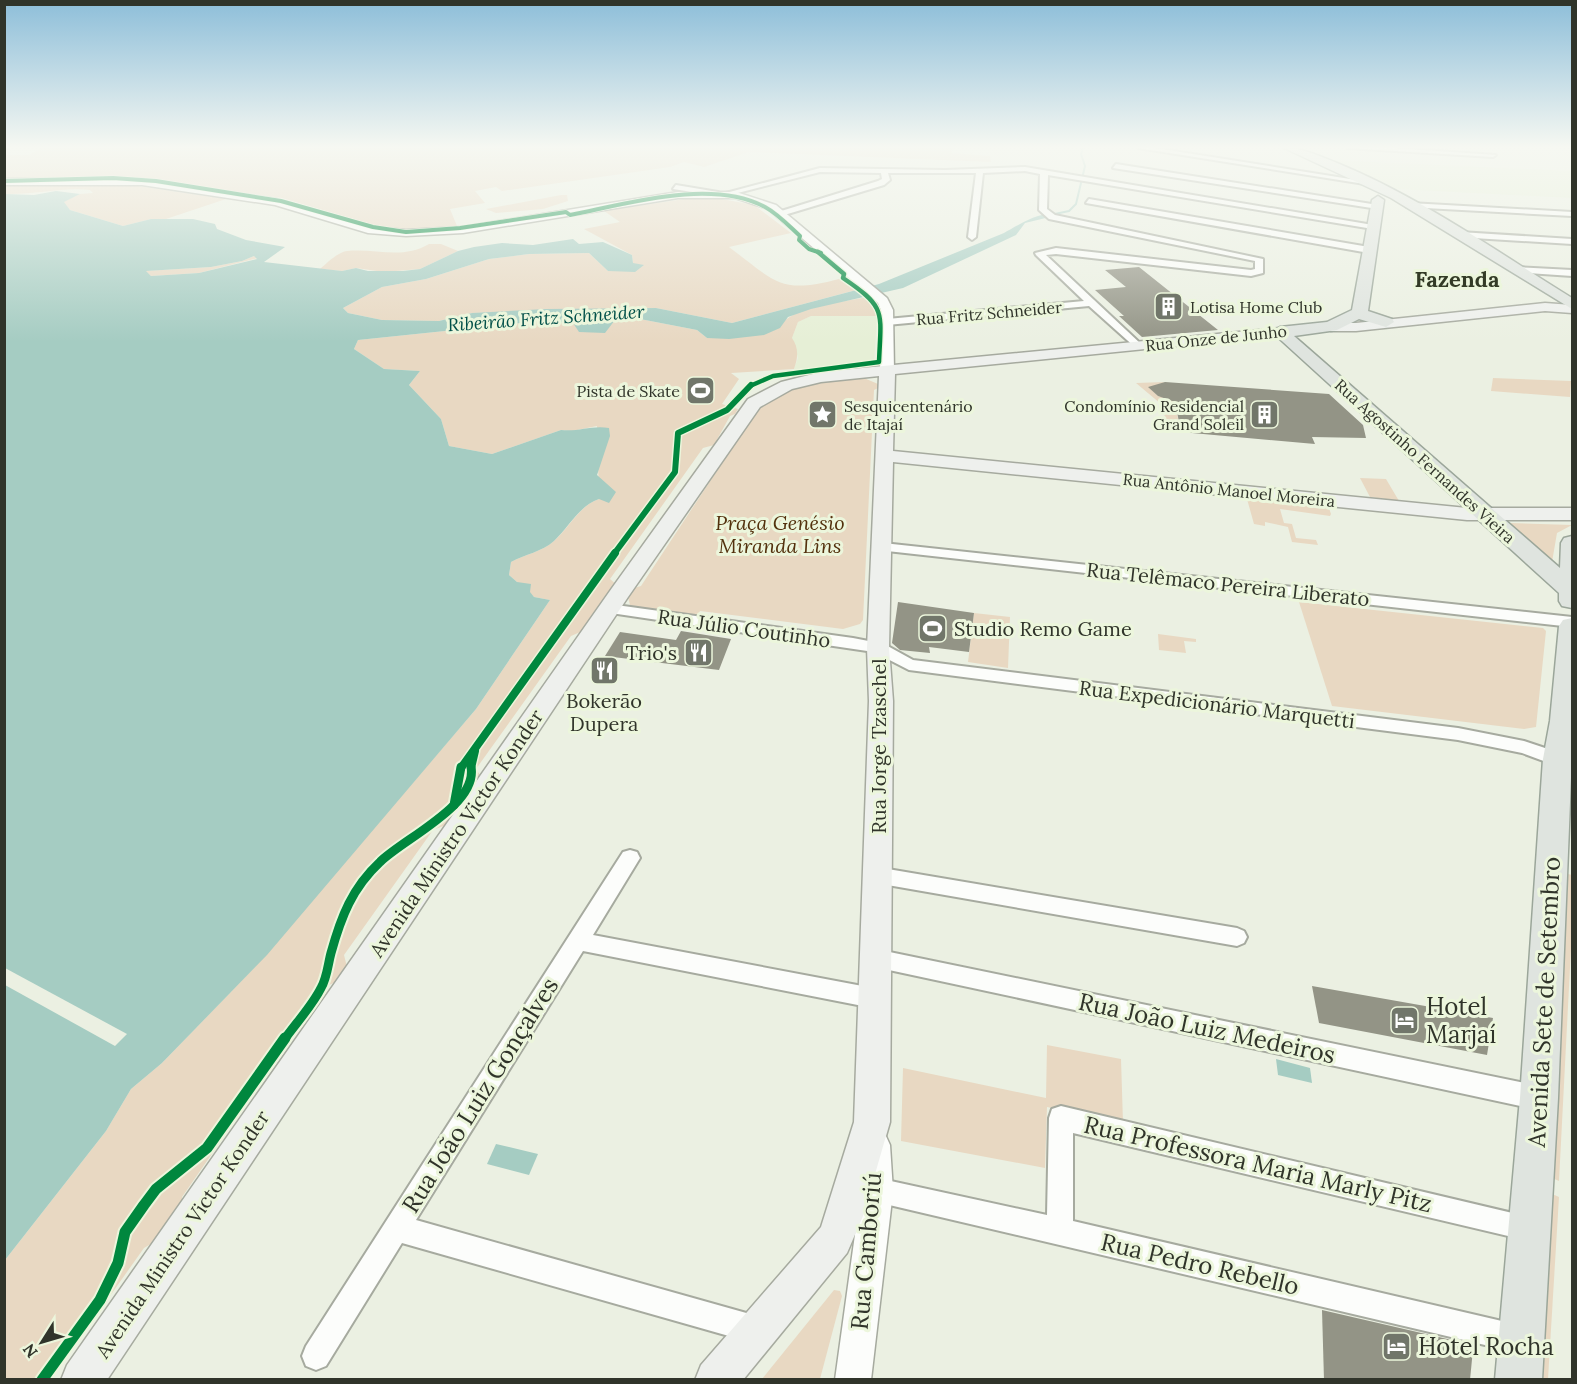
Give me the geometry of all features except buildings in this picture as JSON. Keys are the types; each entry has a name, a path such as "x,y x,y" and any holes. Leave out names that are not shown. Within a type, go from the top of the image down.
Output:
{"main road":[{"path":"1331,327 1359,313 1363,303 1376,213"},
{"path":"1423,213 1569,304"},
{"name":"Rua Onze de Junho","path":"887,371 1331,327 1356,327 1569,304"},
{"path":"1359,313 1370,319 1386,322"},
{"name":"Rua Agostinho Fernandes Vieira","path":"1280,332 1570,590"},
{"name":"Rua Jorge Tzaschel","path":"716,1380 834,1240 844,1216 872,1122 881,701 878,648 887,371"},
{"name":"Avenida Ministro Victor Konder","path":"82,1380 609,609 754,403 774,390 807,380 887,371"},
{"name":"Rua Antônio Manoel Moreira","path":"885,456 1484,515 1572,514"},
{"name":"Avenida Sete de Setembro","path":"1518,1380 1523,1340 1565,764 1572,622 1570,590 1572,543"}],"street":[{"path":"311,213 368,230 406,233 463,230 571,213"},
{"path":"781,214 786,213"},
{"path":"972,237 975,213"},
{"path":"1049,213 1049,215 1260,259 1260,271 1251,273 1056,251 1039,253 1137,346"},
{"path":"1155,213 1369,250"},
{"path":"1286,213 1372,227"},
{"path":"1551,213 1572,214"},
{"path":"781,214 878,296 886,306 887,371"},
{"path":"1460,235 1572,242"},
{"path":"1517,270 1572,273"},
{"name":"Rua Fritz Schneider","path":"887,322 1091,303"},
{"name":"Rua Telêmaco Pereira Liberato","path":"883,547 1572,622"},
{"name":"Rua Júlio Coutinho","path":"609,609 878,648"},
{"name":"Rua Expedicionário Marquetti","path":"878,648 909,665 1458,734 1524,747 1565,764"},
{"name":"Rua João Luiz Gonçalves","path":"630,858 397,1228 758,1330"},
{"path":"876,875 1236,936"},
{"path":"578,941 873,998"},
{"name":"Rua João Luiz Medeiros","path":"875,958 1539,1098"},
{"name":"Rua Professora Maria Marly Pitz","path":"1060,1231 1061,1119 1530,1228"},
{"name":"Rua Camboriú","path":"853,1380 877,1191 872,1122"},
{"name":"Rua Pedro Rebello","path":"877,1191 1060,1231 1523,1340"},
{"path":"316,1356 397,1228"}],"shaded area":[{"path":"811,316 877,316 874,363 794,369 798,358 792,338 798,322"}],"green space":[{"path":"79,213 185,213 166,219 151,219 123,226"},
{"path":"331,213 451,213 457,226 439,229 387,229"},
{"path":"606,213 764,213 791,233 729,247 779,282 803,286 839,279 856,290 732,323 656,308 472,313 439,321 382,320 348,313 343,308 382,287 426,279 489,259 529,254 589,253 608,271 633,263 632,255 584,229 620,222"},
{"path":"429,244 441,244 458,251 420,269 384,272 356,268 342,271 320,269 336,256 347,251 399,252 419,249"},
{"path":"254,256 258,258 199,273 151,276 145,271 211,267 242,261"},
{"path":"867,297 874,306 877,316 811,316 798,322 792,338 797,353 794,369 731,373 739,379 722,404 738,409 735,414 730,416 714,445 703,448 610,579 617,585 585,630 571,636 476,769 482,778 451,823 433,830 344,955 348,971 343,979 329,985 182,1197 183,1207 161,1238 144,1248 51,1379 5,1380 5,1260 106,1131 131,1089 162,1063 252,970 476,709 550,600 534,597 509,575 511,562 549,545 580,512 599,499 597,426 572,431 561,430 492,454 449,446 441,419 409,385 420,371 384,369 354,349 358,340 540,321 573,323 640,319 697,330 707,338 781,324 789,317 810,308"},
{"name":"Praça Genésio Miranda Lins","path":"864,378 878,384 878,388 874,390 863,620 860,624 843,629 700,611 698,615 636,608 630,605 628,597 634,588 641,586 761,404 798,388"},
{"path":"1493,378 1571,381 1570,397 1491,391"},
{"path":"1165,382 1154,386 1152,390 1158,396 1174,401 1181,432 1169,430 1161,404 1136,383"},
{"path":"1360,478 1386,479 1399,501 1370,497"},
{"path":"1247,499 1329,508 1331,514 1330,516 1280,509 1284,523 1292,524 1296,538 1316,540 1318,545 1292,542 1288,527 1265,522 1265,526 1254,524"},
{"path":"1508,523 1572,525 1557,533 1552,562"},
{"path":"1299,602 1543,628 1546,631 1536,727 1524,729 1332,706"},
{"path":"974,613 1010,617 1008,668 968,662"},
{"path":"1158,634 1196,639 1196,642 1184,641 1186,653 1159,650"},
{"path":"1568,874 1572,875 1572,929 1559,1181 1550,1177"},
{"path":"1047,1045 1121,1059 1123,1123 1047,1107 1045,1168 901,1141 903,1068 1046,1098"},
{"path":"1550,1193 1559,1197 1548,1379 1538,1380"},
{"path":"834,1290 840,1291 842,1296 820,1379 762,1379"}],"water":[{"path":"5,213 79,213 123,226 151,219 193,219 215,224 217,229 246,240 285,247 264,262 342,271 356,268 368,271 420,269 458,251 502,243 533,245 573,239 579,244 603,242 632,255 633,263 644,265 635,272 608,271 589,253 529,254 489,259 426,279 382,287 343,308 348,313 382,320 439,321 472,313 546,309 656,308 732,323 879,284 1004,233 1037,216 1058,215 1025,223 1016,235 903,288 811,309 788,317 780,328 764,335 729,339 707,338 697,330 640,319 615,320 605,333 579,332 573,323 540,321 358,340 354,349 384,369 420,371 409,385 441,419 449,446 492,454 561,430 609,428 610,436 597,475 616,492 609,503 599,499 592,502 549,545 511,562 509,575 517,582 531,584 530,592 534,597 550,600 476,709 267,955 162,1063 131,1089 106,1131 5,1260","holes":["254,256 257,259 199,273 151,276 146,271 211,267 242,261"]},
{"path":"1276,1059 1310,1068 1312,1083 1278,1075"},
{"path":"496,1144 538,1154 529,1175 487,1164"}],"pier":[{"path":"5,968 127,1034 115,1046 5,985"}],"waterway":[{"name":"Ribeirão Fritz Schneider","path":"1050,215 1061,213"}],"cycle path":[{"path":"322,213 373,227 406,232 460,228 562,213"},
{"path":"567,213 570,215 582,213"},
{"path":"454,805 463,762 578,608 585,594 675,472 678,462 678,433 727,410 752,384 773,376 879,362 880,319 871,297 843,278 844,274 819,252 809,249 799,240 800,236 773,213"},
{"path":"42,1380 100,1300 118,1263 125,1232 144,1205 156,1189 207,1148 322,987 340,921 350,897 379,862 407,839 442,817 454,805 468,785 472,774 470,764 475,751"}],"place":[{"name":"Lotisa Home Club","path":"1169,307"},
{"name":"Pista de Skate","path":"701,391"},
{"name":"Sesquicentenário de Itajaí","path":"823,415"},
{"name":"Condomínio Residencial Grand Soleil","path":"1265,415"},
{"name":"Studio Remo Game","path":"933,628"},
{"name":"Trio's","path":"698,652"},
{"name":"Bokerão Dupera","path":"604,670"},
{"name":"Hotel Marjaí","path":"1405,1020"},
{"name":"Hotel Rocha","path":"1397,1346"}],"district":[{"name":"Fazenda","path":"1457,279"}]}
